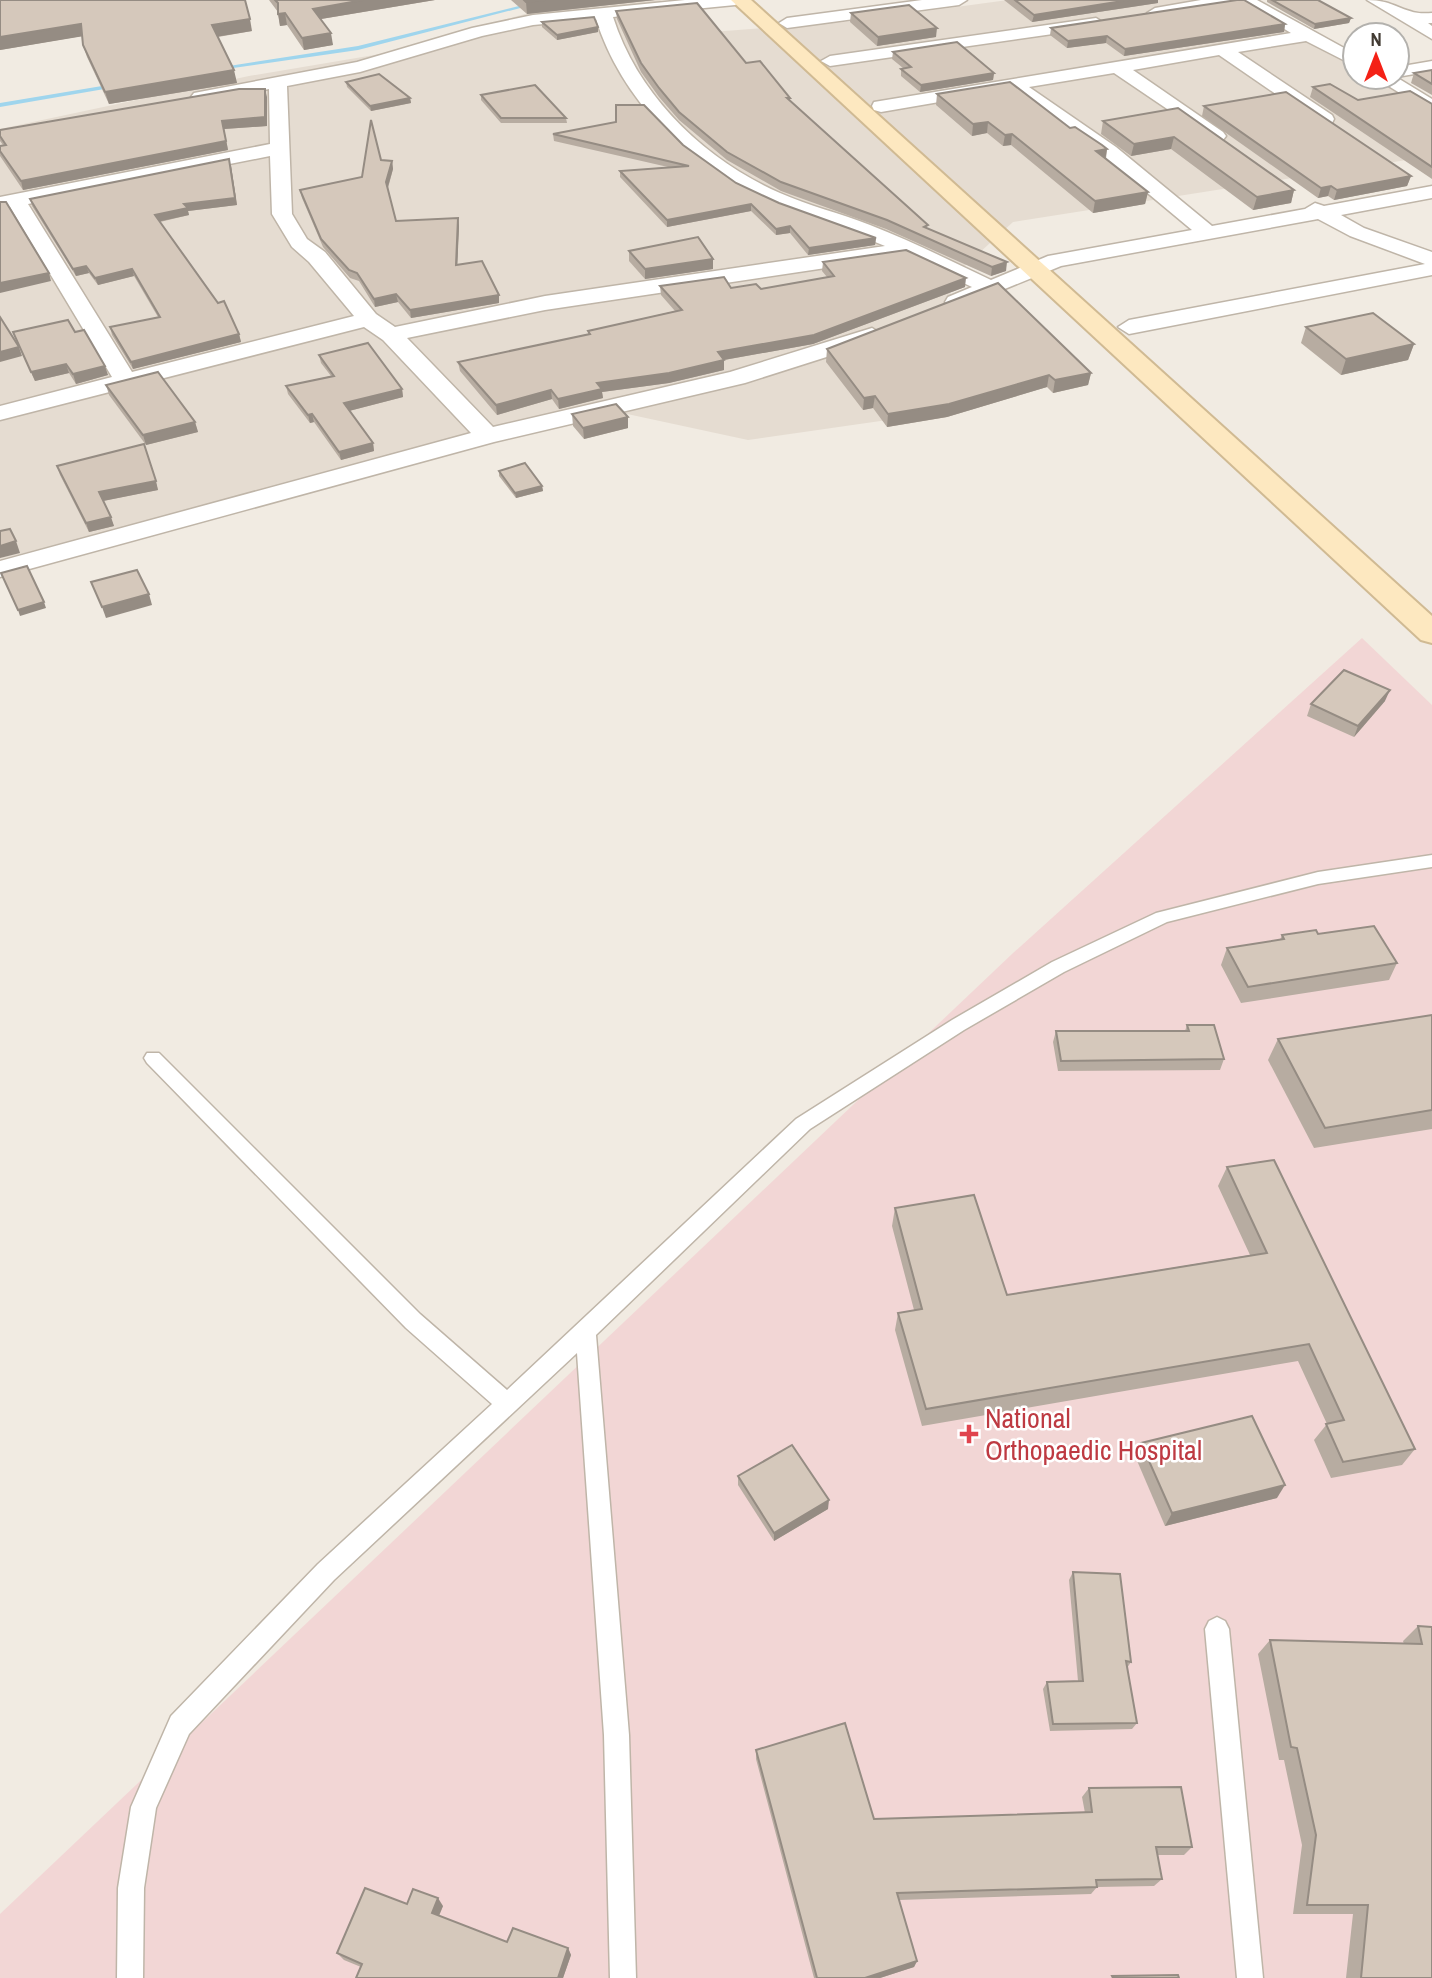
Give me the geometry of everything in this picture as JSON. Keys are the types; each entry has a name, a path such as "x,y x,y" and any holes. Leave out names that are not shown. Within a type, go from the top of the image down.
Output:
{"main road":[{"path":"740,0 1045,265 1129,327 1385,558"},
{"path":"762,0 881,106 1432,633"}],"street":[{"path":"185,100 384,62 500,27 603,13 734,0"},
{"path":"787,23 959,0"},
{"path":"1135,16 1230,0"},
{"path":"1245,0 1341,53"},
{"path":"1375,0 1432,34"},
{"path":"603,13 630,76 646,101 730,173 790,205 908,249 989,287"},
{"path":"1412,20 1432,18"},
{"path":"830,61 1113,20"},
{"path":"881,106 1052,75 1118,68 1308,35"},
{"path":"1223,50 1340,129"},
{"path":"1411,70 1432,66"},
{"path":"1118,68 1233,149"},
{"path":"278,84 282,214 299,243 317,257 368,319 391,335 488,436"},
{"path":"1012,84 1109,151 1208,233"},
{"path":"1406,91 1432,107"},
{"path":"126,381 8,201 280,148"},
{"path":"1409,175 1432,191"},
{"path":"939,309 1045,265 1432,191"},
{"path":"1298,197 1357,232 1432,259"},
{"path":"391,335 545,303 908,249"},
{"path":"1129,327 1432,269"},
{"path":"0,413 368,319"},
{"path":"0,569 488,436 737,378 900,324"}],"lane":[{"path":"130,1978 131,1888 144,1807 180,1725 326,1572 585,1332 803,1124 958,1025 1058,967 1162,917 1318,878 1432,861"},
{"path":"153,1058 413,1321 508,1404"},
{"path":"585,1332 610,1610 624,1847 623,1978"},
{"path":"1217,1629 1250,1978"}],"shaded area":[{"path":"574,0 660,0 712,32 845,22 1008,0 1238,0 1341,54 1341,91 1411,91 1432,102 1432,156 1013,222 943,286 1041,384 964,409 748,440 604,409 0,559 0,129 249,76 392,52"},
{"name":"National Orthopaedic Hospital","path":"1362,638 1432,705 1432,1978 0,1978 0,1914 1012,954"}],"building":[{"path":"0,0 245,0 250,19 212,25 234,70 105,92 83,45 81,24 0,37"},
{"path":"275,0 363,0 313,9 331,33 302,38 285,13 278,14 278,3"},
{"path":"1015,0 1129,0 1034,15"},
{"path":"1244,0 1285,24 1125,49 1107,36 1068,41 1051,28"},
{"path":"1272,0 1318,0 1351,18 1315,24"},
{"path":"697,3 746,63 760,61 790,98 787,98 928,225 924,227 1007,262 992,267 887,220 781,182 727,152 679,112 641,63 616,11"},
{"path":"909,5 937,28 878,37 851,13"},
{"path":"594,17 598,27 557,35 542,22"},
{"path":"957,42 994,73 921,85 901,69 911,67 893,52"},
{"path":"1432,70 1432,84 1414,73"},
{"path":"379,74 410,98 370,106 346,82"},
{"path":"1010,82 1070,128 1075,127 1102,145 1107,149 1096,151 1148,192 1095,201 1012,134 1005,135 988,122 973,124 937,94"},
{"path":"1330,84 1358,100 1410,91 1432,104 1432,167 1313,87"},
{"path":"535,85 566,118 501,118 481,95"},
{"path":"239,89 265,89 265,117 222,121 226,141 21,181 0,151 0,146 6,145 0,136 0,130"},
{"path":"1286,92 1411,176 1337,190 1331,186 1321,188 1204,106"},
{"path":"616,105 644,105 683,145 736,183 779,203 876,238 809,248 790,226 776,229 751,204 667,220 620,171 689,166 553,134 616,122"},
{"path":"1178,108 1294,190 1257,197 1174,137 1134,144 1103,121"},
{"path":"371,120 381,160 392,161 386,182 396,221 458,218 456,265 482,261 499,295 410,310 396,294 374,299 357,273 349,270 321,239 300,190 362,177"},
{"path":"229,159 235,198 184,204 188,208 155,215 218,303 224,301 239,334 131,362 110,327 160,317 132,269 95,278 86,266 73,269 30,199"},
{"path":"0,202 6,202 49,273 0,283"},
{"path":"698,237 713,259 645,269 629,251"},
{"path":"906,250 966,278 814,335 718,352 724,360 669,373 597,383 602,389 558,399 551,390 496,405 458,362 590,334 588,331 682,310 660,286 724,277 731,288 756,284 761,289 834,276 823,262"},
{"path":"998,283 1091,373 1055,380 1049,375 949,404 888,414 875,396 864,398 827,349"},
{"path":"1373,313 1414,344 1346,359 1306,327"},
{"path":"0,317 19,347 0,352"},
{"path":"68,320 75,332 84,330 105,366 73,374 66,364 31,372 13,332"},
{"path":"368,343 402,389 344,403 373,443 339,452 312,414 308,415 286,386 334,376 319,355"},
{"path":"158,372 195,422 143,435 106,385"},
{"path":"616,404 628,417 583,428 572,414"},
{"path":"144,444 156,481 99,492 111,517 86,523 57,466"},
{"path":"525,463 542,486 515,493 499,471"},
{"path":"10,529 16,541 0,546 0,531"},
{"path":"27,566 44,602 18,610 1,573"},
{"path":"137,570 149,594 102,607 91,582"},
{"path":"1344,670 1390,690 1358,726 1311,704"},
{"path":"1374,926 1397,963 1248,987 1227,948 1284,939 1282,935 1316,930 1318,934"},
{"path":"1432,1015 1432,1110 1325,1128 1278,1039"},
{"path":"1187,1025 1214,1025 1224,1059 1061,1061 1056,1031 1189,1031"},
{"path":"1274,1160 1415,1449 1343,1462 1326,1424 1344,1420 1309,1344 926,1409 898,1313 922,1309 895,1208 974,1195 1007,1295 1267,1253 1227,1167"},
{"path":"1252,1416 1285,1485 1172,1513 1141,1443"},
{"path":"792,1445 829,1500 774,1533 738,1476"},
{"path":"1073,1572 1120,1574 1131,1662 1126,1661 1137,1723 1053,1724 1047,1682 1083,1681"},
{"path":"1418,1626 1432,1627 1432,1978 1361,1978 1368,1905 1307,1905 1316,1835 1297,1748 1291,1747 1270,1640 1422,1644"},
{"path":"845,1723 874,1819 1092,1812 1089,1788 1181,1787 1192,1847 1156,1847 1162,1879 1096,1880 1097,1887 897,1893 917,1961 865,1978 817,1978 756,1750"},
{"path":"365,1888 407,1904 413,1889 438,1898 432,1913 507,1942 513,1928 568,1948 558,1978 356,1978 362,1964 337,1953"},
{"path":"1178,1975 1179,1978 1112,1976"}],"waterway":[{"path":"219,68 358,48 549,0"},
{"path":"0,105 114,86"}],"place":[{"name":"National Orthopaedic Hospital","path":"969,1434"}]}
